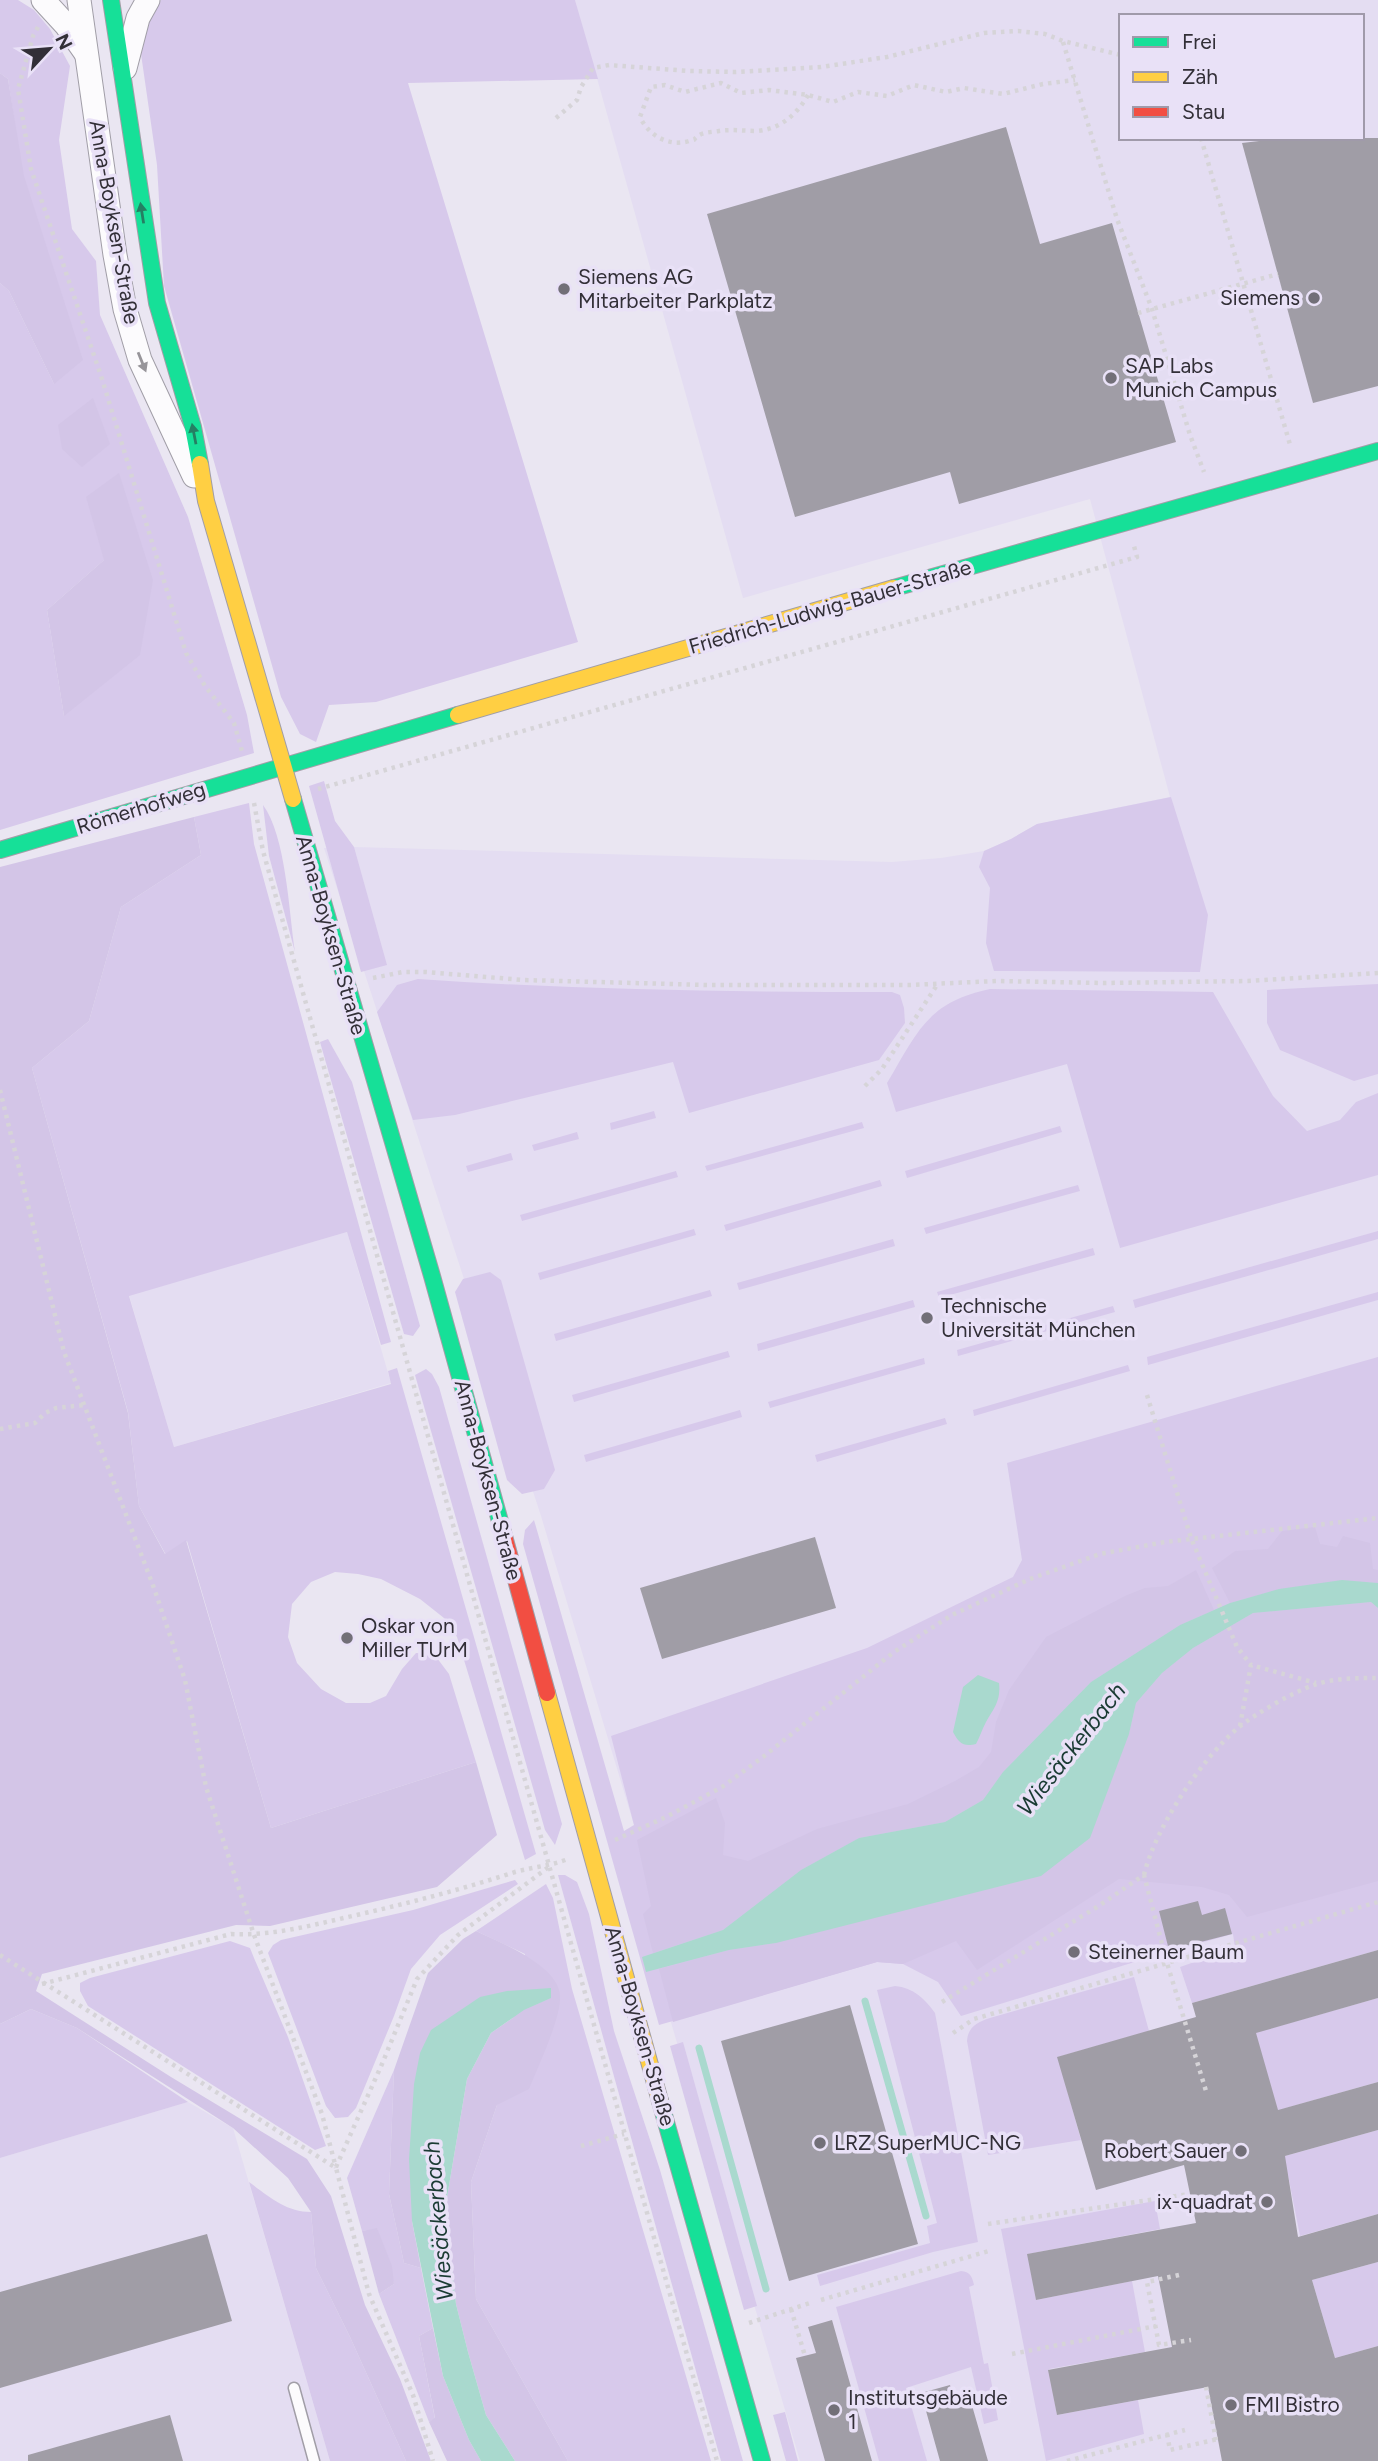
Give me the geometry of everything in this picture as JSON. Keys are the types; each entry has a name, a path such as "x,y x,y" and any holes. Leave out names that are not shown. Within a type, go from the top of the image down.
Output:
{"street":[{"name":"Anna-Boyksen-Straße","path":"79,0 125,309 140,359 206,501"},
{"name":"Anna-Boyksen-Straße","path":"111,0 157,303 193,427 206,501 432,1276 762,2461"},
{"name":"Anna-Boyksen-Straße","path":"122,78 138,18 148,0"},
{"path":"46,4 87,54"},
{"name":"Friedrich-Ludwig-Bauer-Straße","path":"282,766 1213,496 1378,451"},
{"name":"Römerhofweg","path":"0,850 282,766"}],"lane":[{"path":"294,2388 314,2461"}],"path":[{"path":"46,4 33,36 18,89 32,169 102,379 186,653 205,686 234,723 249,775 263,851 717,2461"},
{"path":"556,118 577,100 581,87 593,68 609,65 735,72 834,65 887,57 984,33 1018,31 1045,34 1119,55"},
{"path":"1063,41 1117,219 1152,309 1190,435 1213,496"},
{"path":"808,95 798,113 785,122 758,131 739,128 699,134 693,141 678,143 652,134 640,117 651,87 665,85 685,92 722,83 741,93 769,90 808,95 833,102 858,92 887,96 914,85 946,92 964,88 1003,94 1043,83 1075,80"},
{"path":"1202,140 1297,472"},
{"path":"1138,313 1278,274"},
{"path":"255,807 1137,557 1127,521"},
{"path":"345,985 403,972 523,980 708,985 1235,981 1378,973"},
{"path":"865,1086 882,1069 938,984"},
{"path":"0,1090 64,1352 185,1680 206,1787 254,1935 322,2114 369,2294 413,2395 433,2461"},
{"path":"1147,1395 1191,1538 1237,1647 1251,1665 1316,1684"},
{"path":"0,1429 35,1423 45,1413 56,1408 84,1405"},
{"path":"42,1984 231,1934 254,1935 289,1931 432,1898 521,1871 551,1866 666,1817 722,1787 904,1645 952,1615 1030,1578 1068,1564 1100,1555 1191,1538 1378,1518"},
{"path":"1240,1727 1251,1665"},
{"path":"1206,2091 1167,1963 1144,1875 1153,1845 1206,1763 1240,1727 1293,1694 1316,1684 1356,1678 1378,1678"},
{"path":"336,2168 383,2064 417,1979 458,1935 551,1866"},
{"path":"942,2003 1144,1875"},
{"path":"953,2034 974,2019 1378,1902"},
{"path":"0,1955 336,2168"},
{"path":"581,2146 624,2134"},
{"path":"988,2224 1190,2194"},
{"path":"821,2300 992,2250"},
{"path":"1179,2276 1147,2282 1159,2345 1191,2340"},
{"path":"725,2330 813,2302"},
{"path":"791,2309 805,2356"},
{"path":"1012,2354 1156,2326"},
{"path":"1167,2434 1170,2450 1217,2440 1206,2387"},
{"path":"1067,2461 1185,2430"}],"shaded area":[{"path":"0,0 18,0 34,10 50,29 70,66 59,140 72,229 96,261 100,315 188,517 247,715 254,753 0,830 0,283 9,291 54,384 8,79 0,73","holes":["104,560 64,716 47,610"]},
{"path":"161,0 575,0 598,79 408,83 578,642 376,702 329,705 316,742 300,734 281,697 164,286 157,165 140,47 151,11"},
{"name":"Technische Universität München","path":"575,0 1378,0 1378,2461 800,2461 660,1985 634,1825 541,1516 324,848 892,862 984,851 1037,824 1170,797 1090,499 743,598"},
{"path":"0,73 8,79 24,176 83,360 54,384 9,291 0,283"},
{"path":"93,398 110,444 82,467 62,449 58,425"},
{"path":"119,473 153,580 140,655 64,716 47,610 104,560 86,497"},
{"path":"324,781 335,821 354,847 387,965 361,972 309,786"},
{"path":"1171,797 1208,915 1200,972 994,971 986,943 990,888 979,867 984,851 1037,824"},
{"path":"249,803 254,844 391,1342 381,1345 347,1232 129,1296 174,1447 391,1384 388,1371 397,1368 536,1854 525,1860 457,1637 444,1618 420,1599 381,1579 358,1574 335,1572 311,1582 292,1604 288,1637 297,1663 321,1689 346,1703 370,1703 386,1696 402,1669 416,1653 434,1654 449,1674 476,1762 271,1828 187,1541 166,1555 139,1506 128,1412 32,1068 89,1021 121,907 201,855 194,817"},
{"path":"263,805 271,819 282,855 295,952 269,856"},
{"path":"194,817 201,855 121,907 89,1021 32,1068 128,1413 139,1506 165,1554 186,1540 271,1828 476,1762 497,1835 437,1887 270,1926 236,1925 42,1974 36,1991 307,2159 331,2196 365,2305 400,2379 431,2461 406,2461 316,2268 311,2212 288,2178 233,2128 77,2028 31,2009 0,2024 0,867"},
{"path":"418,979 655,990 892,992 900,995 905,1023 879,1060 689,1113 673,1062 455,1115 413,1120 377,1012 397,985"},
{"path":"1378,984 1378,1074 1354,1081 1280,1050 1267,1023 1267,990"},
{"path":"990,989 1213,992 1273,1096 1307,1131 1340,1120 1356,1102 1378,1093 1378,1175 1120,1248 1067,1064 896,1112 887,1083 916,1035 938,1011 952,1002"},
{"path":"328,1039 352,1082 420,1326 413,1336 404,1334 320,1042"},
{"path":"654,1111 656,1118 611,1130 610,1123"},
{"path":"862,1122 864,1128 707,1171 705,1166"},
{"path":"1060,1126 1062,1132 907,1178 905,1171"},
{"path":"577,1132 579,1139 534,1151 532,1145"},
{"path":"511,1153 513,1160 468,1172 466,1166"},
{"path":"676,1171 678,1177 522,1221 520,1215"},
{"path":"880,1180 882,1186 726,1231 724,1225"},
{"path":"1078,1185 1080,1191 926,1234 924,1228"},
{"path":"694,1229 696,1235 540,1280 538,1273"},
{"path":"1378,1231 1378,1239 1135,1308 1133,1300"},
{"path":"347,1232 391,1383 174,1447 129,1295"},
{"path":"893,1239 895,1246 739,1290 737,1283"},
{"path":"1093,1248 1095,1255 939,1298 937,1292"},
{"path":"490,1272 501,1280 555,1470 544,1489 522,1494 507,1480 455,1292 463,1279"},
{"path":"710,1290 712,1296 556,1341 554,1334"},
{"path":"1378,1292 1378,1300 1148,1365 1147,1357"},
{"path":"913,1300 915,1307 758,1351 757,1344"},
{"path":"1113,1306 1115,1312 958,1356 957,1350"},
{"path":"728,1351 730,1357 574,1402 572,1395"},
{"path":"1378,1357 1378,1950 1192,2003 1180,1967 1235,1948 1233,1934 961,2016 938,1982 903,1964 877,1962 659,2025 523,1544 525,1530 534,1520 624,1831 634,1825 611,1736 867,1648 1013,1577 1022,1560 1007,1463"},
{"path":"924,1358 925,1364 770,1408 768,1402"},
{"path":"1128,1365 1130,1371 974,1416 973,1410"},
{"path":"426,1369 439,1387 562,1824 555,1845 545,1830 415,1375"},
{"path":"740,1410 742,1417 586,1462 584,1455"},
{"path":"945,1418 947,1424 817,1462 815,1455"},
{"path":"1315,1527 1320,1544 1337,1547 1343,1536 1370,1543 1373,1569 1378,1570 1378,1583 1340,1582 1303,1586 1230,1603 1212,1568 1235,1551 1268,1549 1282,1531"},
{"path":"1196,1570 1214,1610 1180,1625 1091,1682 1003,1772 983,1800 945,1822 859,1838 801,1870 723,1930 653,1953 643,1914 651,1906 637,1840 716,1798 725,1823 723,1855 748,1861 817,1829 908,1804 979,1767 991,1752 996,1722 1009,1690 1046,1637 1125,1596 1145,1588 1168,1586"},
{"path":"1371,1602 1378,1608 1378,1881 1247,1917 1229,1895 1202,1887 1119,1879 977,1970 956,1941 903,1964 877,1962 673,2022 659,1969 729,1950 776,1943 1129,1734 1136,1703 1162,1673 1193,1648 1253,1613"},
{"path":"558,1875 565,1875 577,1882 589,1914 614,2031 660,2170 743,2461 721,2461"},
{"path":"515,1880 518,1884 440,1935 411,1969 356,2108 348,2117 335,2118 326,2106 268,1953 273,1945 281,1940 413,1910"},
{"path":"546,1884 553,1898 572,1989 711,2461 568,2461 476,2299 471,2182 497,2105 525,1954 476,1931"},
{"path":"476,1931 539,1964 557,1984 560,1995 553,2028 529,2089 497,2105 471,2182 476,2299 568,2461 515,2461 486,2415 456,2304 445,2209 467,2079 491,2033 524,2010 551,1998 480,1997 412,2221 421,2268 404,2263 389,2194 394,2070 428,1973 463,1939"},
{"path":"230,1941 250,1948 288,2037 326,2146 315,2150 88,2006 80,1991 80,1983 90,1978"},
{"path":"1134,1977 1149,2031 1058,2057 1081,2140 988,2155 967,2041 971,2029 977,2023 990,2018"},
{"path":"895,1986 918,1995 935,2013 978,2242 933,2252 820,2286 817,2275 930,2243 927,2226 937,2223 877,1990"},
{"path":"1378,1998 1378,2082 1265,2114 1243,2036"},
{"path":"31,2009 77,2028 188,2102 0,2158 0,2024"},
{"path":"683,2042 757,2306 744,2310 670,2046"},
{"path":"394,2070 389,2194 404,2263 421,2268 433,2328 419,2336 435,2419 429,2422 379,2294 394,2284 377,2229 362,2231 347,2178"},
{"path":"188,2102 233,2128 330,2461 0,2461 0,2158"},
{"path":"1378,2130 1378,2214 1300,2236 1288,2175 1278,2158"},
{"path":"249,2182 285,2206 311,2212 316,2268 406,2461 330,2461"},
{"path":"1155,2201 1160,2229 1028,2254 1036,2300 1132,2281 1145,2352 1049,2369 1057,2415 1138,2400 1144,2434 1046,2461 1001,2229"},
{"path":"377,2228 392,2266 394,2284 379,2294 362,2231"},
{"path":"1378,2262 1378,2346 1335,2358 1312,2280"},
{"path":"961,2271 969,2273 974,2285 969,2287 984,2364 988,2363 998,2420 984,2424 971,2367 906,2388 927,2461 879,2461 836,2307"},
{"path":"433,2328 443,2376 469,2440 481,2461 447,2461 429,2422 435,2418 419,2336"},
{"path":"785,2412 798,2461 786,2461 773,2415"}],"water":[{"name":"Wiesäckerbach","path":"1342,1580 1378,1583 1378,1608 1371,1602 1253,1613 1193,1648 1162,1673 1136,1703 1129,1734 1090,1838 1041,1876 776,1943 729,1950 646,1972 642,1957 723,1930 801,1870 859,1838 945,1822 983,1800 1003,1772 1091,1682 1180,1625 1230,1603 1279,1589"},
{"path":"978,1675 999,1683 999,1695 976,1744 968,1745 959,1741 953,1732 963,1687"},
{"name":"Wiesäckerbach","path":"551,1988 551,1998 524,2010 491,2033 467,2079 445,2209 456,2304 468,2352 486,2415 515,2461 481,2461 469,2440 443,2376 412,2221 409,2159 414,2084 420,2053 431,2030 480,1997 507,1991"}],"building":[{"path":"1006,127 1040,244 1112,223 1176,442 959,504 950,472 795,517 707,214"},
{"path":"1378,138 1378,386 1313,403 1242,143"},
{"path":"815,1537 836,1608 662,1659 640,1588"},
{"path":"1198,1901 1202,1915 1225,1908 1232,1934 1169,1950 1159,1911"},
{"path":"1378,1950 1378,1998 1256,2033 1278,2110 1378,2082 1378,2130 1285,2156 1298,2237 1378,2214 1378,2262 1312,2280 1335,2358 1378,2346 1378,2461 1222,2461 1208,2387 1057,2415 1048,2370 1172,2347 1158,2276 1036,2300 1027,2254 1196,2223 1184,2165 1096,2190 1057,2057 1196,2017 1192,2003"},
{"name":"LRZ SuperMUC-NG","path":"850,2005 918,2244 789,2281 721,2041"},
{"path":"207,2234 232,2321 0,2388 0,2292"},
{"name":"Institutsgebäude 1","path":"832,2320 872,2461 825,2461 796,2358 816,2353 808,2327"},
{"path":"950,2385 956,2406 971,2402 988,2461 940,2461 921,2393"},
{"path":"170,2415 183,2461 28,2461 28,2455"}],"waterway":[{"path":"865,2001 926,2216"},
{"path":"699,2048 766,2289"}],"traffic: fast":[{"path":"111,0 157,303 193,427 200,464"},
{"path":"894,588 1378,451"},
{"path":"0,850 458,715"},
{"path":"293,799 432,1276 501,1525"},
{"path":"660,2101 762,2461"}],"traffic: slow":[{"path":"200,464 206,501 293,799"},
{"path":"458,715 894,588"},
{"path":"547,1693 660,2101"}],"traffic: jam":[{"path":"501,1525 547,1693"}],"place":[{"name":"Siemens AG Mitarbeiter Parkplatz","path":"564,289"},
{"name":"Siemens","path":"1314,298"},
{"name":"SAP Labs Munich Campus","path":"1111,378"},
{"name":"Technische Universität München","path":"927,1318"},
{"name":"Oskar von Miller TUrM","path":"347,1638"},
{"name":"Steinerner Baum","path":"1074,1952"},
{"name":"LRZ SuperMUC-NG","path":"820,2143"},
{"name":"Robert Sauer","path":"1241,2151"},
{"name":"ix-quadrat","path":"1267,2202"},
{"name":"FMI Bistro","path":"1231,2405"},
{"name":"Institutsgebäude 1","path":"834,2410"}]}
